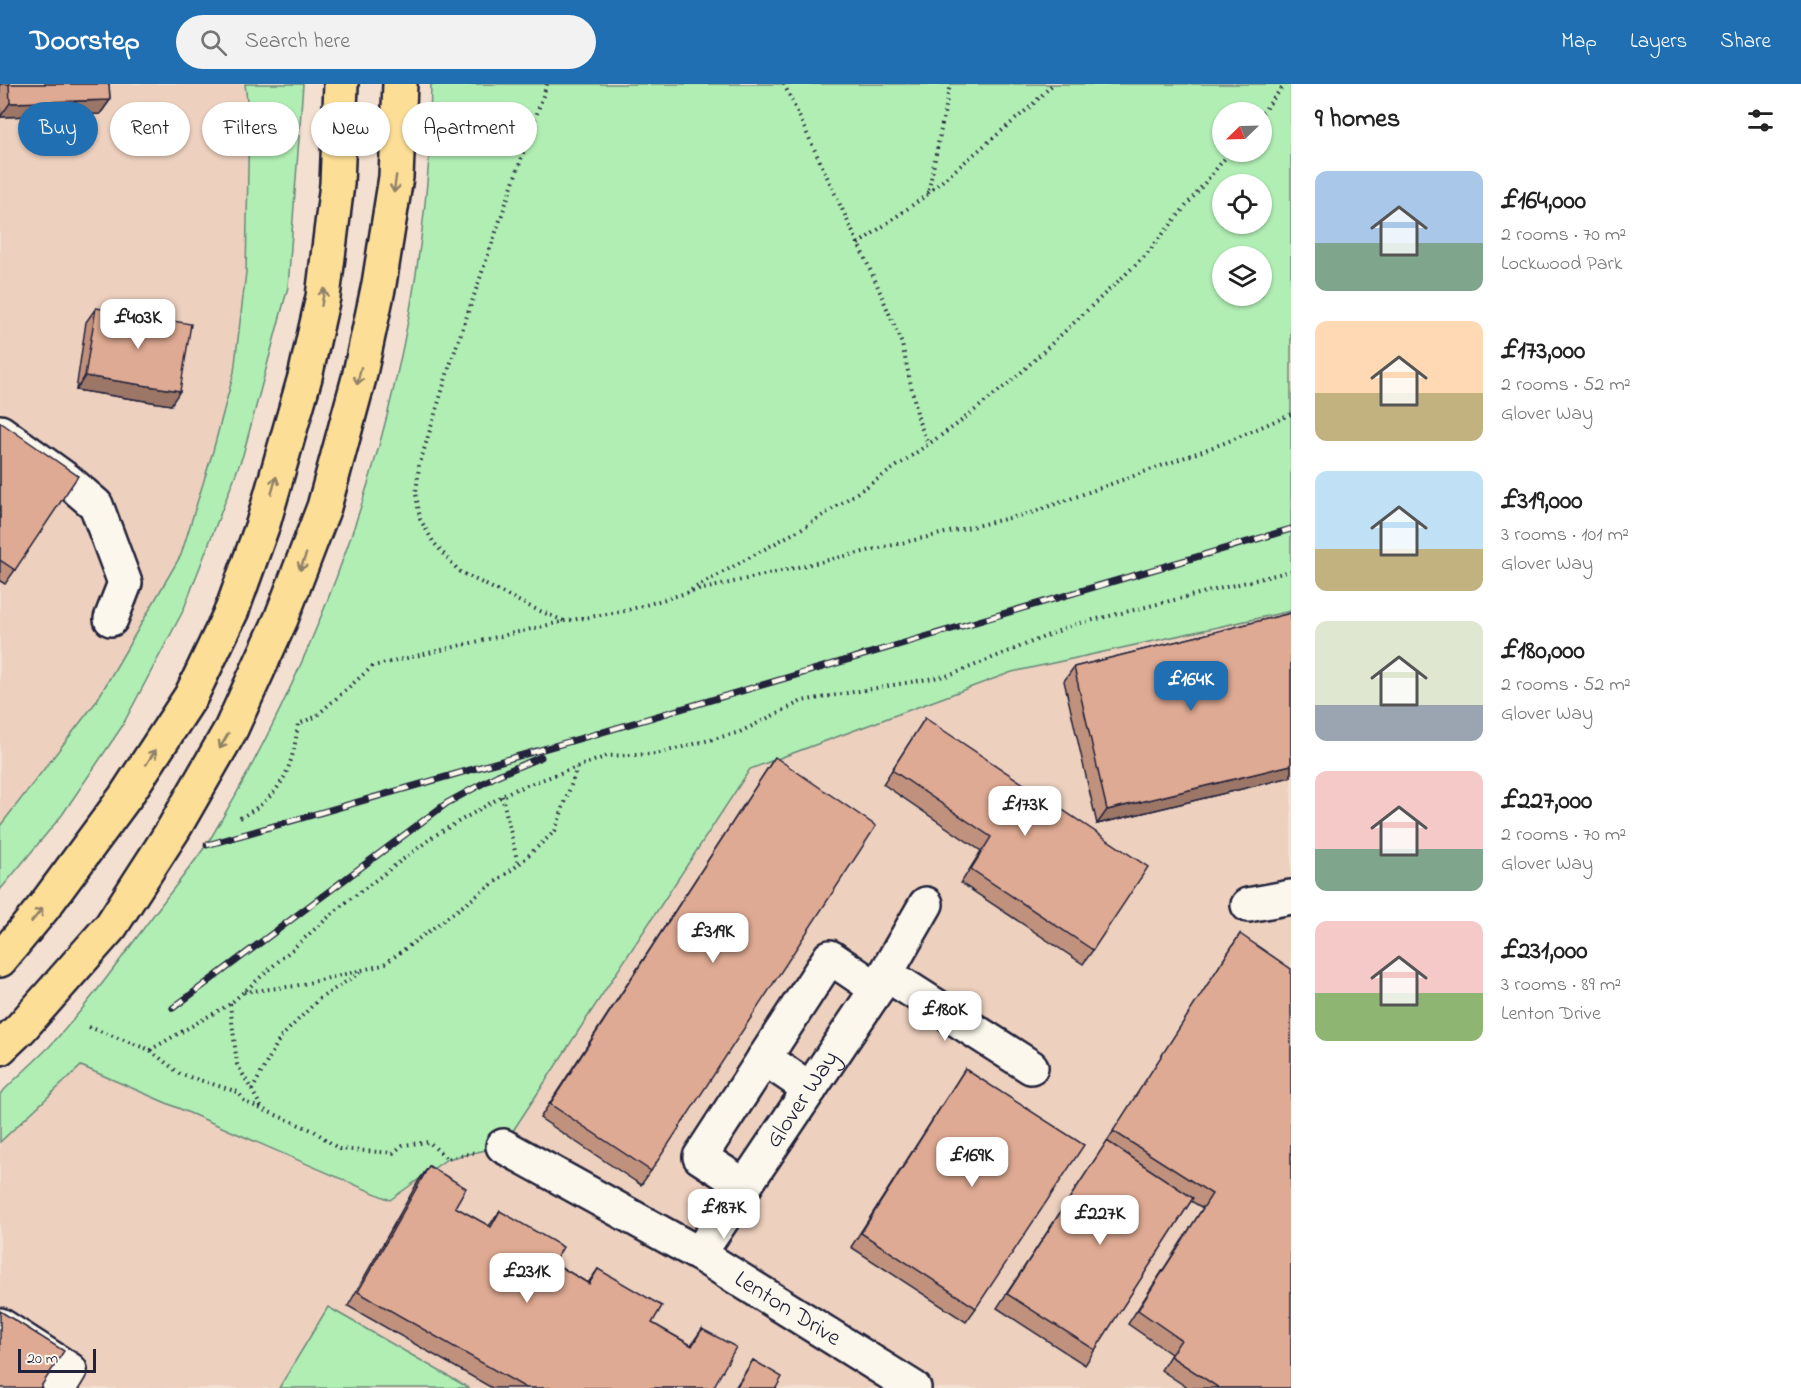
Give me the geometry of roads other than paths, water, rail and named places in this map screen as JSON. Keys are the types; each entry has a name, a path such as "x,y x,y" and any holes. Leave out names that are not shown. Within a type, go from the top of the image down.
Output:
{"highway":[{"path":"0,960 43,908 131,788 191,696 232,610 263,524 305,377 323,297 337,184 341,84"},
{"path":"0,1048 21,1028 111,926 173,830 231,729 280,619 324,507 359,378 379,284 396,177 400,84"}],"street":[{"path":"0,432 68,481 96,505 125,583 111,619"},
{"path":"1248,905 1291,897"},
{"name":"Glover Way","path":"699,1254 882,981 926,904"},
{"path":"745,1186 700,1157 830,957 882,981 1032,1067"},
{"path":"764,1058 810,1089"},
{"name":"Lenton Drive","path":"503,1146 699,1254 914,1388"},
{"path":"0,1325 70,1370 59,1388"}],"railway":[{"path":"207,845 596,734 1291,529"},
{"path":"173,1008 447,803 498,775 541,757"}]}
